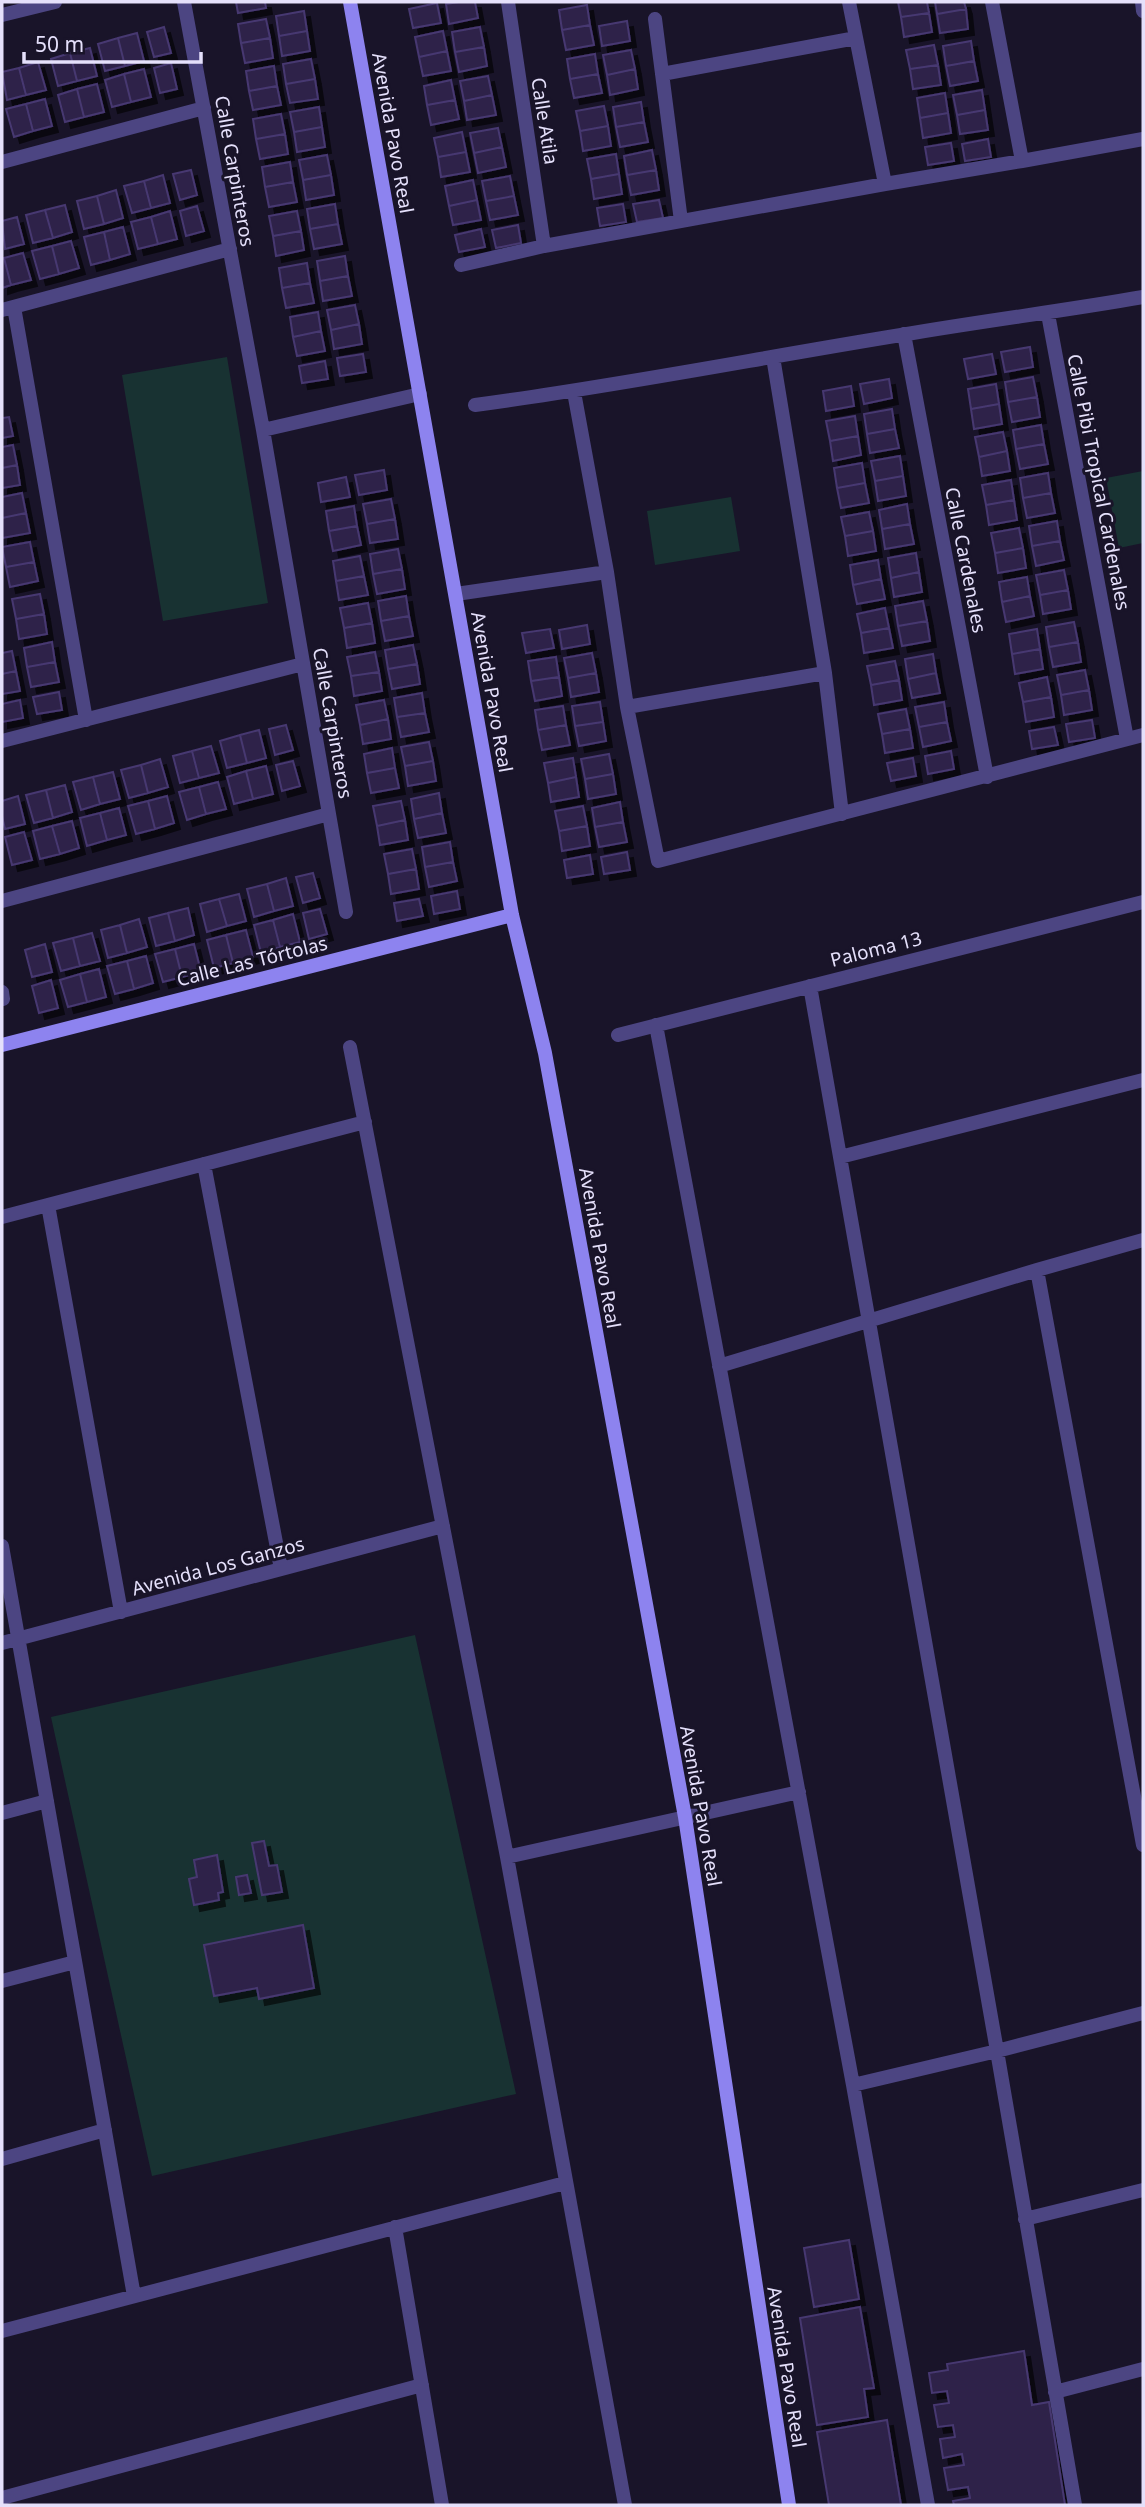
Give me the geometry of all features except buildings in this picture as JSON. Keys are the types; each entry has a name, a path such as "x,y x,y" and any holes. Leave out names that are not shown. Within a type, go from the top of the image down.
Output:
{"street":[{"path":"2,15 55,2"},
{"name":"Calle Carpinteros","path":"2,901 329,814 263,430 184,2"},
{"name":"Avenida Pavo Real","path":"350,2 512,915 547,1066 685,1817 789,2505"},
{"name":"Calle Atila","path":"508,2 544,246"},
{"path":"849,2 885,184"},
{"path":"992,2 1022,161"},
{"path":"1142,2 1143,11"},
{"path":"655,19 681,221"},
{"path":"662,74 856,38"},
{"path":"2,162 204,108"},
{"path":"461,265 544,246 1143,138"},
{"path":"86,720 8,309 230,249"},
{"path":"475,405 574,392 904,334 1143,298"},
{"name":"Calle Pibi Tropical Cardenales","path":"1048,314 1127,739"},
{"name":"Calle Cardenales","path":"904,334 987,777"},
{"path":"773,357 825,673 842,814"},
{"path":"574,392 607,572 627,707 658,860 1143,736"},
{"path":"263,430 420,394"},
{"path":"456,594 607,572"},
{"path":"2,741 303,664"},
{"path":"627,707 825,673"},
{"path":"329,814 346,912"},
{"name":"Paloma 13","path":"618,1035 1143,902"},
{"name":"Calle Las Tórtolas","path":"2,1045 512,915"},
{"path":"810,986 998,2051 1075,2505"},
{"path":"656,1025 853,2085 928,2505"},
{"path":"350,1047 507,1857 625,2505"},
{"path":"839,1157 1143,1080"},
{"path":"2,1217 365,1122"},
{"path":"204,1164 281,1569"},
{"path":"48,1205 121,1612"},
{"path":"719,1366 1037,1269 1143,1240"},
{"path":"1037,1269 1143,1845"},
{"name":"Avenida Los Ganzos","path":"2,1643 443,1526"},
{"path":"2,1546 134,2296"},
{"path":"507,1857 799,1792"},
{"path":"2,1813 47,1801"},
{"path":"2,1981 75,1962"},
{"path":"853,2085 1143,2013"},
{"path":"2,2159 105,2130"},
{"path":"2,2331 565,2183"},
{"path":"1025,2219 1143,2190"},
{"path":"395,2227 442,2505"},
{"path":"1055,2392 1143,2369"},
{"path":"2,2498 422,2385"}],"green space":[{"path":"227,357 268,603 163,621 122,375"},
{"path":"1143,471 1143,543 1119,548 1106,478"},
{"path":"731,497 740,551 655,565 647,511"},
{"path":"415,1635 516,2094 152,2176 51,1717"}]}
